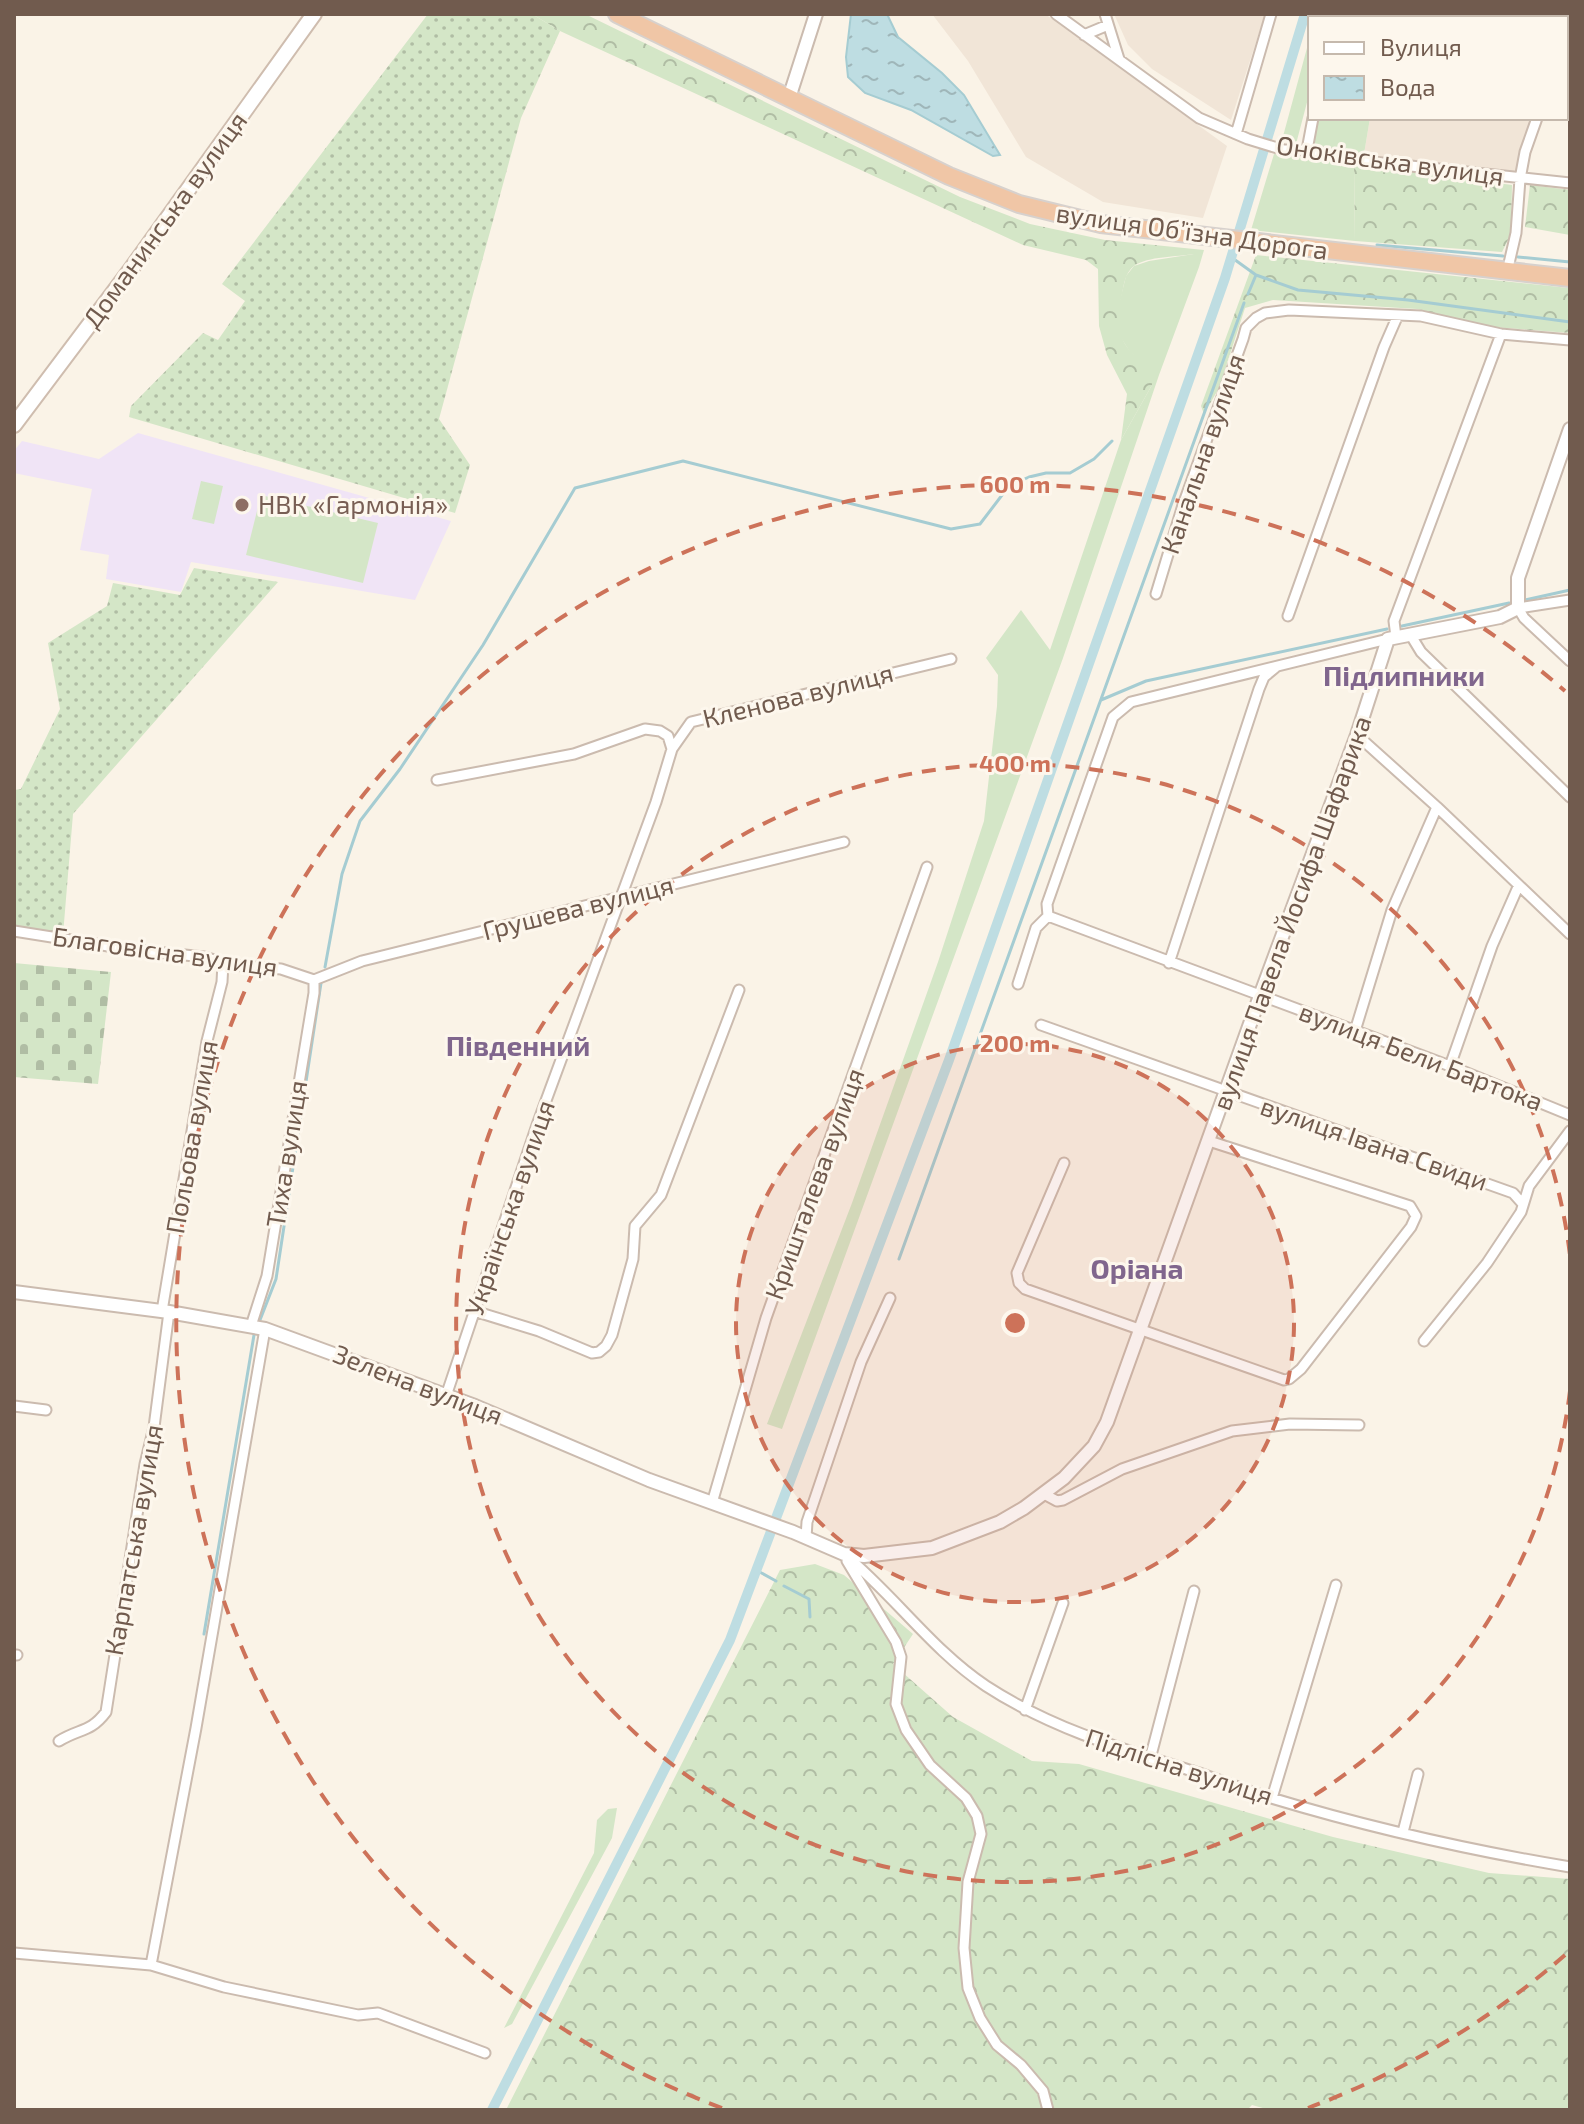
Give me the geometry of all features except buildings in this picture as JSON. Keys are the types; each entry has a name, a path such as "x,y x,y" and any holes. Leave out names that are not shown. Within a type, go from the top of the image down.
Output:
{"highway":[{"name":"вулиця Обʼїзна Дорога","path":"617,14 949,176 1019,204 1101,224 1570,278"}],"main road":[{"name":"Доманинська вулиця","path":"14,425 129,272 314,14"}],"street":[{"path":"789,98 816,14"},
{"name":"Оноківська вулиця","path":"1056,14 1199,118 1248,139 1284,150 1307,150 1373,162 1570,183"},
{"path":"1236,134 1271,14"},
{"path":"1084,35 1106,19 1119,59"},
{"path":"1307,150 1313,120"},
{"path":"1507,272 1516,233 1525,152 1536,120"},
{"name":"Канальна вулиця","path":"1156,594 1183,505 1246,328 1265,313 1289,310 1398,315"},
{"path":"1288,616 1398,315 1421,316 1501,334 1570,340"},
{"name":"вулиця Павела Йосифа Шафарика","path":"844,1554 886,1554 947,1543 1000,1522 1044,1494 1082,1462 1107,1422 1260,996 1357,735 1398,637 1394,621 1501,334"},
{"path":"1570,429 1518,578 1518,608 1524,618 1570,661"},
{"path":"1018,984 1036,928 1048,916 1047,904 1113,717 1131,702 1398,637 1500,617 1518,608 1570,600"},
{"path":"1398,637 1421,652 1570,797"},
{"name":"Кленова вулиця","path":"672,749 691,722 951,659"},
{"path":"1169,963 1259,689 1264,677 1277,666"},
{"name":"Кленова вулиця","path":"437,780 574,754 645,729 660,731 668,736 672,749"},
{"path":"1357,735 1570,934"},
{"name":"Українська вулиця","path":"446,1396 537,1125 656,802 672,749"},
{"path":"1355,1031 1392,910 1437,807"},
{"name":"Грушева вулиця","path":"314,980 362,961 844,842"},
{"name":"Кришталева вулиця","path":"712,1503 766,1318 927,867"},
{"path":"1450,1066 1492,946 1518,887"},
{"name":"вулиця Бели Бартока","path":"1048,916 1450,1066 1570,1115"},
{"name":"Благовісна вулиця","path":"14,931 281,969 314,980"},
{"name":"Польова вулиця","path":"166,1312 207,1041 222,982 223,963"},
{"name":"Тиха вулиця","path":"251,1326 267,1276 314,980"},
{"path":"474,1311 539,1331 592,1353 606,1346 619,1316 633,1259 635,1226 661,1195 739,990"},
{"name":"вулиця Івана Свиди","path":"1041,1025 1513,1193 1522,1203"},
{"path":"1424,1341 1487,1263 1521,1212 1529,1186 1570,1131"},
{"path":"1064,1163 1017,1273 1019,1283 1025,1289 1284,1380 1289,1379 1301,1369 1416,1216 1410,1206 1209,1141"},
{"name":"Зелена вулиця","path":"14,1292 265,1329 446,1396 649,1480 793,1532 844,1554"},
{"path":"806,1538 807,1522 861,1362 890,1298"},
{"name":"Карпатська вулиця","path":"59,1741 72,1732 95,1727 106,1712 154,1427 166,1312"},
{"path":"151,1965 196,1728 265,1329"},
{"path":"14,1406 46,1410"},
{"path":"1044,1494 1057,1501 1063,1500 1122,1469 1247,1427 1359,1425"},
{"path":"844,1554 896,1642 901,1657 896,1704 906,1730 930,1765 966,1798 977,1816 981,1834 968,1882 964,1948 968,1988 980,2018 997,2045 1021,2065 1043,2091 1048,2110"},
{"name":"Підлісна вулиця","path":"844,1554 889,1594 954,1663 1025,1710 1074,1732 1272,1798 1472,1850 1570,1867"},
{"path":"1272,1798 1336,1585"},
{"path":"1150,1759 1194,1591"},
{"path":"1025,1710 1063,1603"},
{"path":"1403,1832 1418,1774"},
{"path":"14,1953 151,1965 239,1990 358,2015 378,2013 485,2053"}],"shaded area":[{"path":"932,14 1045,14 1227,146 1203,218 1103,202 1026,157 968,61"},
{"path":"1114,14 1265,14 1231,120 1152,69 1128,45"},
{"path":"1370,120 1535,120 1520,179 1363,160"},
{"name":"НВК «Гармонія»","path":"138,433 451,521 415,600 191,562 181,592 106,579 109,555 80,550 92,489 14,473 14,451 22,441 99,459"}],"green space":[{"path":"428,14 532,14 560,31 521,118 439,419 470,465 455,513 129,417 131,406 203,333 218,340 245,301 222,284"},
{"path":"532,14 585,14 960,197 1030,224 1105,240 1194,249 1195,254 1140,263 1131,269 1125,279 1119,327 1132,353 1152,364 1152,385 1121,440 1127,394 1107,355 1099,326 1098,269 1086,260 1023,245 560,31"},
{"path":"1308,44 1308,99 1296,144 1282,140"},
{"path":"1313,120 1370,120 1363,160 1307,150"},
{"path":"1274,154 1354,164 1355,241 1251,230"},
{"path":"1354,164 1512,185 1511,234 1502,252 1355,241"},
{"path":"1530,185 1570,190 1570,235 1525,227"},
{"path":"1194,249 1204,250 1199,267 1063,658 782,1429 767,1424 852,1203 938,962 984,821 998,675 986,658 1021,610 1050,650 1121,440 1152,385 1141,361 1130,352 1118,333 1117,312 1126,276 1134,266 1194,254"},
{"path":"1256,255 1569,288 1570,333 1493,327 1417,309 1273,300 1245,308 1219,388 1204,414 1201,406"},
{"path":"201,481 223,486 214,524 192,519"},
{"path":"261,495 378,523 363,583 246,555"},
{"path":"194,568 278,582 73,814 63,935 14,928 14,790 21,789 60,709 48,643 107,606 113,583 180,595"},
{"path":"14,963 111,972 98,1084 14,1077"},
{"path":"815,1564 844,1575 913,1634 893,1664 953,1717 1032,1761 1079,1764 1333,1837 1489,1873 1570,1879 1570,2110 1270,2110 1252,2105 1247,2110 506,2110 780,1570"},
{"path":"617,1808 612,1838 512,2024 504,2028 594,1853 597,1820 608,1809"}],"water":[{"path":"851,14 887,14 898,37 964,95 1000,155 993,156 911,110 865,93 848,77 846,57"}],"waterway":[{"path":"492,2110 730,1640 949,1060 1225,278 1305,14"},
{"path":"1377,245 1503,256"},
{"path":"1231,257 1256,275 1298,290 1408,300 1570,322"},
{"path":"1518,257 1570,262"},
{"path":"1248,294 1256,275"},
{"path":"899,1259 1244,303"},
{"path":"325,967 342,874 360,821 400,769 483,645 575,488 683,461 951,529 980,524 1009,486 1046,473 1070,473 1094,459 1112,441"},
{"path":"1525,600 1570,590"},
{"path":"1402,626 1509,603"},
{"path":"1101,700 1146,681 1387,629"},
{"path":"260,1320 276,1279 321,983"},
{"path":"204,1634 254,1335"},
{"path":"756,1570 776,1581"},
{"path":"784,1586 809,1599 810,1617"}],"place":[{"name":"НВК «Гармонія»","path":"242,505"}],"district":[{"name":"Підлипники","path":"1404,676"},
{"name":"Південний","path":"518,1046"},
{"name":"Оріана","path":"1137,1269"}]}
